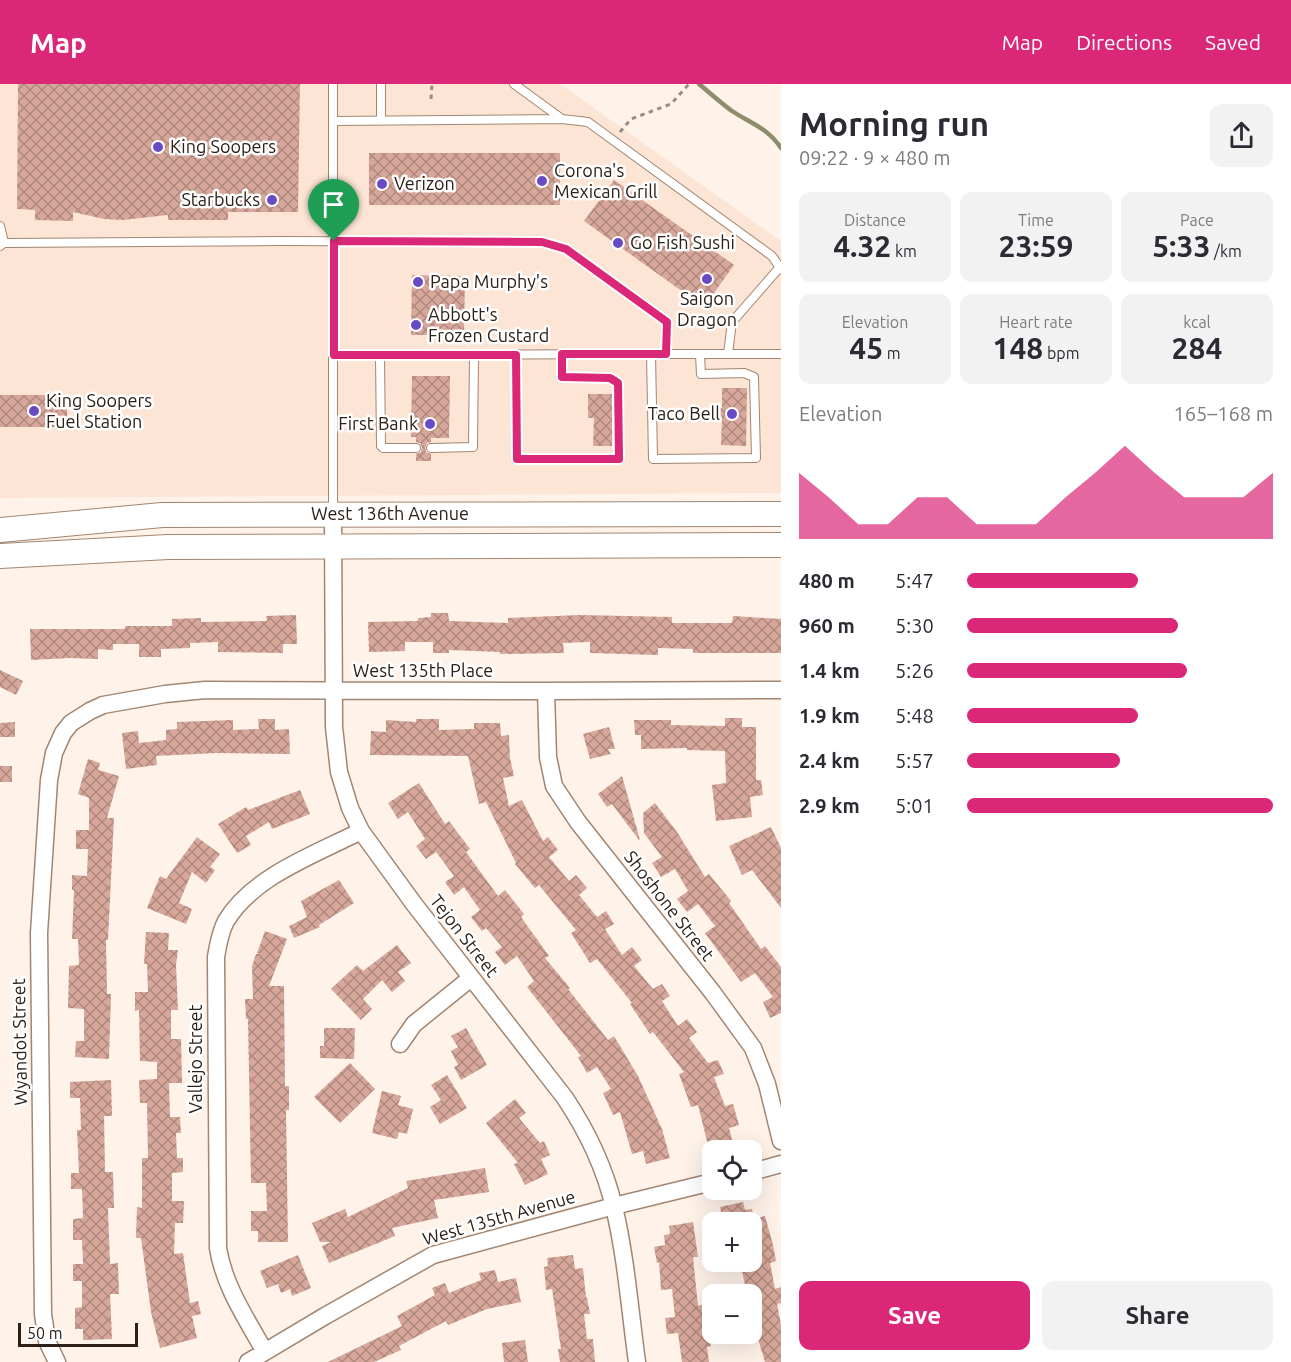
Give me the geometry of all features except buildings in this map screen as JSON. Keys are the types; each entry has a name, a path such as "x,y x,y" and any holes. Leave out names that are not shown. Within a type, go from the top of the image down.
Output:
{"main road":[{"name":"West 136th Avenue","path":"0,530 162,515 781,514"},
{"name":"West 136th Avenue","path":"0,556 168,547 781,544"}],"street":[{"name":"Tejon Street","path":"333,514 334,727 339,772 350,808 361,831 574,1112 594,1151 614,1206 637,1362"},
{"name":"West 135th Place","path":"71,723 103,705 165,694 205,690 781,690"},
{"name":"Shoshone Street","path":"546,691 548,757 555,786 578,822 713,993 753,1048 767,1084 781,1141"},
{"name":"Wyandot Street","path":"57,1362 47,1341 43,1314 39,933 49,780 54,753 63,733 71,723"},
{"name":"Vallejo Street","path":"265,1352 235,1300 218,1248 216,957 220,935 226,921 249,893 276,875 361,831"},
{"path":"400,1044 414,1024 471,978"},
{"path":"762,1169 781,1164"},
{"name":"West 135th Avenue","path":"248,1362 433,1255 702,1184"}],"lane":[{"path":"333,84 333,514"},
{"path":"381,84 381,120"},
{"path":"514,84 562,119"},
{"path":"333,121 562,119 588,122 772,256 781,268 732,322 728,354"},
{"path":"0,226 2,244 542,242 566,249 667,322 666,354"},
{"path":"516,355 517,459 619,459 618,383 610,378 562,377 562,354"},
{"path":"651,354 653,459 756,458 754,377 744,373 701,374 700,355"},
{"path":"334,355 781,354"},
{"path":"380,355 381,446 382,448 416,448"},
{"path":"431,448 473,447 474,355"}],"path":[{"path":"431,99 432,84"},
{"path":"613,140 631,119 663,108 679,96 689,84"}],"shaded area":[{"path":"0,84 560,84 781,241 781,493 0,498"}],"waterway":[{"path":"699,84 732,111 765,131 781,148"}],"place":[{"name":"King Soopers","path":"158,147"},
{"name":"Corona's Mexican Grill","path":"542,181"},
{"name":"Verizon","path":"382,184"},
{"name":"Starbucks","path":"272,200"},
{"name":"Go Fish Sushi","path":"618,243"},
{"name":"Saigon Dragon","path":"707,279"},
{"name":"Papa Murphy's","path":"418,282"},
{"name":"Abbott's Frozen Custard","path":"416,325"},
{"name":"King Soopers Fuel Station","path":"34,411"},
{"name":"Taco Bell","path":"732,414"},
{"name":"First Bank","path":"430,424"}],"route":[{"path":"334,241 542,242 566,249 667,322 666,354 562,354 562,377 610,378 618,383 619,459 517,459 516,355 334,355 334,241"}]}
